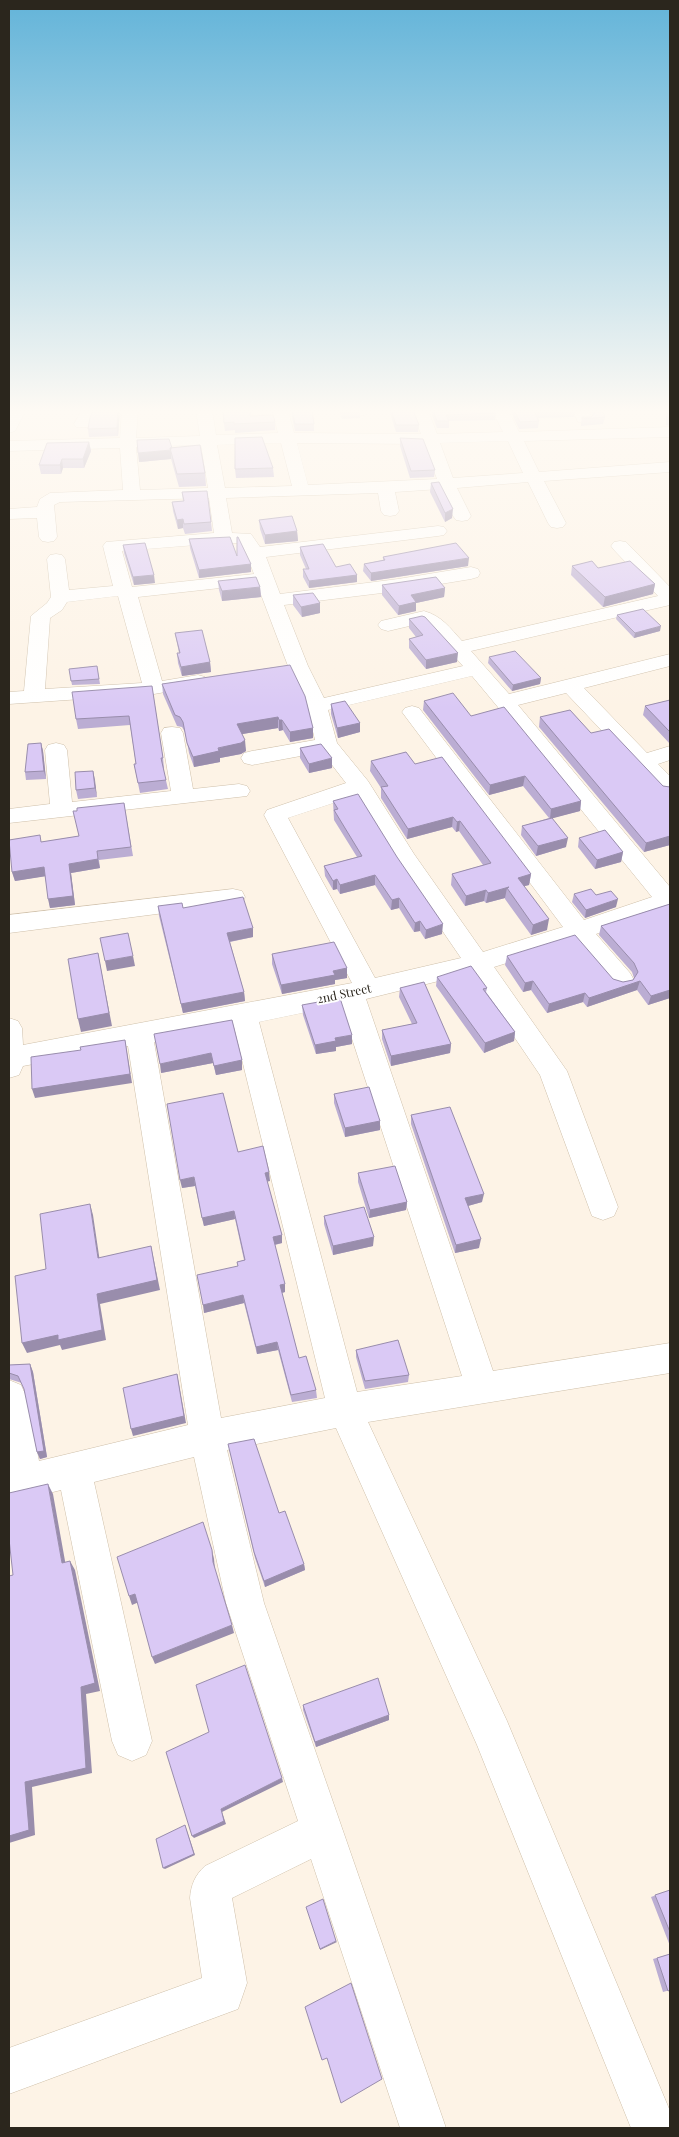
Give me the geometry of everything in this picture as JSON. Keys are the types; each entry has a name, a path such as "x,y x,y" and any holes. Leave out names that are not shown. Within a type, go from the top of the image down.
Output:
{"street":[{"path":"220,510 224,538 231,537"},
{"path":"459,510 462,516"},
{"path":"550,510 557,523"},
{"path":"9,514 45,512 48,537"},
{"path":"255,552 438,531"},
{"path":"154,688 112,546 231,537 245,538 255,552 274,600 289,668 317,706 327,744 360,786 406,860 553,1071 603,1207"},
{"path":"620,546 670,598"},
{"path":"34,696 41,616 55,606 60,597 56,559"},
{"path":"274,600 398,585 471,573"},
{"path":"60,597 265,578"},
{"path":"459,648 670,598"},
{"path":"388,625 424,617 429,618 477,668 670,901"},
{"path":"504,702 670,660"},
{"path":"317,706 477,668"},
{"path":"9,698 154,688 221,678"},
{"path":"571,686 670,789"},
{"path":"412,712 580,932 621,980"},
{"path":"172,733 183,797"},
{"path":"252,758 327,744"},
{"path":"56,750 62,810"},
{"path":"643,761 670,753"},
{"path":"360,786 276,815 359,991 482,1388"},
{"path":"9,816 239,791"},
{"path":"9,924 233,898"},
{"name":"2nd Street","path":"10,1063 139,1033 359,991 476,963 580,932 670,901"},
{"path":"244,1014 345,1410 493,1735 654,2128"},
{"path":"9,1028 10,1063"},
{"path":"139,1033 207,1437 245,1603 321,1832 423,2128"},
{"path":"9,1396 17,1484 207,1437 345,1410 670,1358"},
{"path":"74,1470 132,1741"},
{"path":"9,2071 222,1993 225,1983 211,1898 212,1888 220,1881 321,1832"}],"building":[{"path":"174,510 209,510 211,522 184,524 183,519 177,520"},
{"path":"292,516 297,531 265,535 259,520"},
{"path":"230,537 237,556 238,537 251,564 199,570 189,539"},
{"path":"145,543 154,575 133,577 123,545"},
{"path":"456,543 469,558 371,573 364,564 385,560 383,557"},
{"path":"323,544 336,567 350,564 357,575 309,581 303,569 309,569 300,547"},
{"path":"592,561 598,568 630,561 655,584 605,597 572,566"},
{"path":"256,577 260,587 222,591 218,581"},
{"path":"436,577 445,588 411,595 416,602 399,606 382,585"},
{"path":"313,593 320,603 301,607 293,595"},
{"path":"643,609 661,626 635,633 617,615"},
{"path":"422,616 458,653 426,660 409,639 423,635 409,619"},
{"path":"202,630 210,662 181,667 177,653 180,653 175,633"},
{"path":"515,651 541,678 513,685 489,657"},
{"path":"290,665 305,696 313,728 290,732 278,717 237,724 245,740 241,743 218,748 219,751 193,757 187,743 183,722 180,717 175,715 162,684"},
{"path":"97,666 99,679 71,681 69,669"},
{"path":"152,686 163,758 161,758 166,780 138,783 129,716 76,719 72,692"},
{"path":"453,693 471,716 504,707 581,801 551,809 525,776 490,785 424,701"},
{"path":"670,700 670,732 645,706"},
{"path":"345,701 360,723 337,728 331,704"},
{"path":"570,710 591,733 609,729 663,786 670,787 670,836 646,843 540,717"},
{"path":"41,743 44,771 25,772 28,744"},
{"path":"321,744 332,758 309,764 300,748"},
{"path":"406,752 415,764 442,757 531,874 518,878 549,919 533,925 507,888 509,887 488,893 486,890 466,896 452,874 491,863 460,821 457,822 453,817 408,829 381,787 388,786 371,761"},
{"path":"93,771 95,788 76,790 75,772"},
{"path":"358,794 397,857 443,924 426,930 420,921 415,923 399,898 392,900 375,875 340,885 337,879 333,881 324,866 362,856 334,810 338,809 333,801"},
{"path":"124,803 131,847 97,851 98,859 69,864 73,896 48,899 44,867 12,872 9,840 40,835 41,842 79,836 73,811 77,811 77,808"},
{"path":"552,818 568,838 538,846 522,826"},
{"path":"605,830 623,852 597,860 579,838"},
{"path":"591,889 596,895 611,891 618,899 586,910 574,894"},
{"path":"243,897 253,928 227,933 244,992 181,1004 158,906 182,903 183,908"},
{"path":"670,904 670,990 651,996 640,981 589,998 585,993 549,1004 533,981 525,983 507,956 575,935 613,979 623,982 633,980 638,972 634,963 601,926"},
{"path":"128,933 133,956 105,961 100,938"},
{"path":"334,942 347,968 333,971 335,975 281,985 272,954"},
{"path":"98,953 109,1013 78,1019 68,959"},
{"path":"471,966 487,988 483,989 515,1032 485,1043 437,977"},
{"path":"424,982 451,1044 391,1056 382,1030 417,1023 400,988"},
{"path":"340,998 352,1035 335,1038 336,1041 315,1045 302,1005"},
{"path":"232,1020 242,1060 214,1066 211,1053 160,1064 154,1034"},
{"path":"125,1040 130,1074 32,1089 31,1057 81,1050 80,1047"},
{"path":"369,1087 380,1121 345,1128 334,1094"},
{"path":"223,1093 238,1152 263,1146 269,1172 265,1173 282,1235 273,1237 285,1284 280,1285 299,1358 306,1356 316,1390 291,1395 277,1342 256,1347 243,1295 203,1305 197,1275 238,1266 237,1262 245,1260 234,1211 202,1218 194,1177 180,1180 167,1104"},
{"path":"450,1107 484,1194 465,1198 481,1239 456,1245 411,1115"},
{"path":"395,1166 407,1202 370,1210 358,1173"},
{"path":"90,1204 98,1258 151,1246 157,1280 97,1294 102,1330 58,1340 58,1335 22,1343 15,1276 46,1269 40,1214"},
{"path":"364,1207 374,1237 333,1246 324,1216"},
{"path":"398,1340 409,1375 365,1381 356,1350"},
{"path":"30,1364 44,1451 37,1452 24,1389 18,1376 9,1373 9,1365"},
{"path":"177,1374 184,1416 131,1429 123,1388"},
{"path":"254,1439 279,1513 285,1511 304,1564 264,1581 254,1552 228,1444"},
{"path":"48,1484 62,1563 70,1561 95,1683 81,1687 86,1768 25,1782 29,1830 9,1836 9,1576 13,1575 9,1539 9,1493"},
{"path":"203,1522 232,1625 152,1657 135,1594 129,1596 117,1557"},
{"path":"245,1665 282,1778 221,1809 224,1821 192,1836 166,1752 209,1732 196,1685"},
{"path":"378,1678 389,1715 315,1742 303,1705"},
{"path":"185,1825 194,1854 163,1868 156,1839"},
{"path":"670,1890 670,1932 655,1895"},
{"path":"323,1899 336,1941 320,1949 306,1907"},
{"path":"670,1954 670,1990 668,1991 657,1958"},
{"path":"351,1983 382,2079 341,2103 327,2058 322,2060 305,2007"}]}
